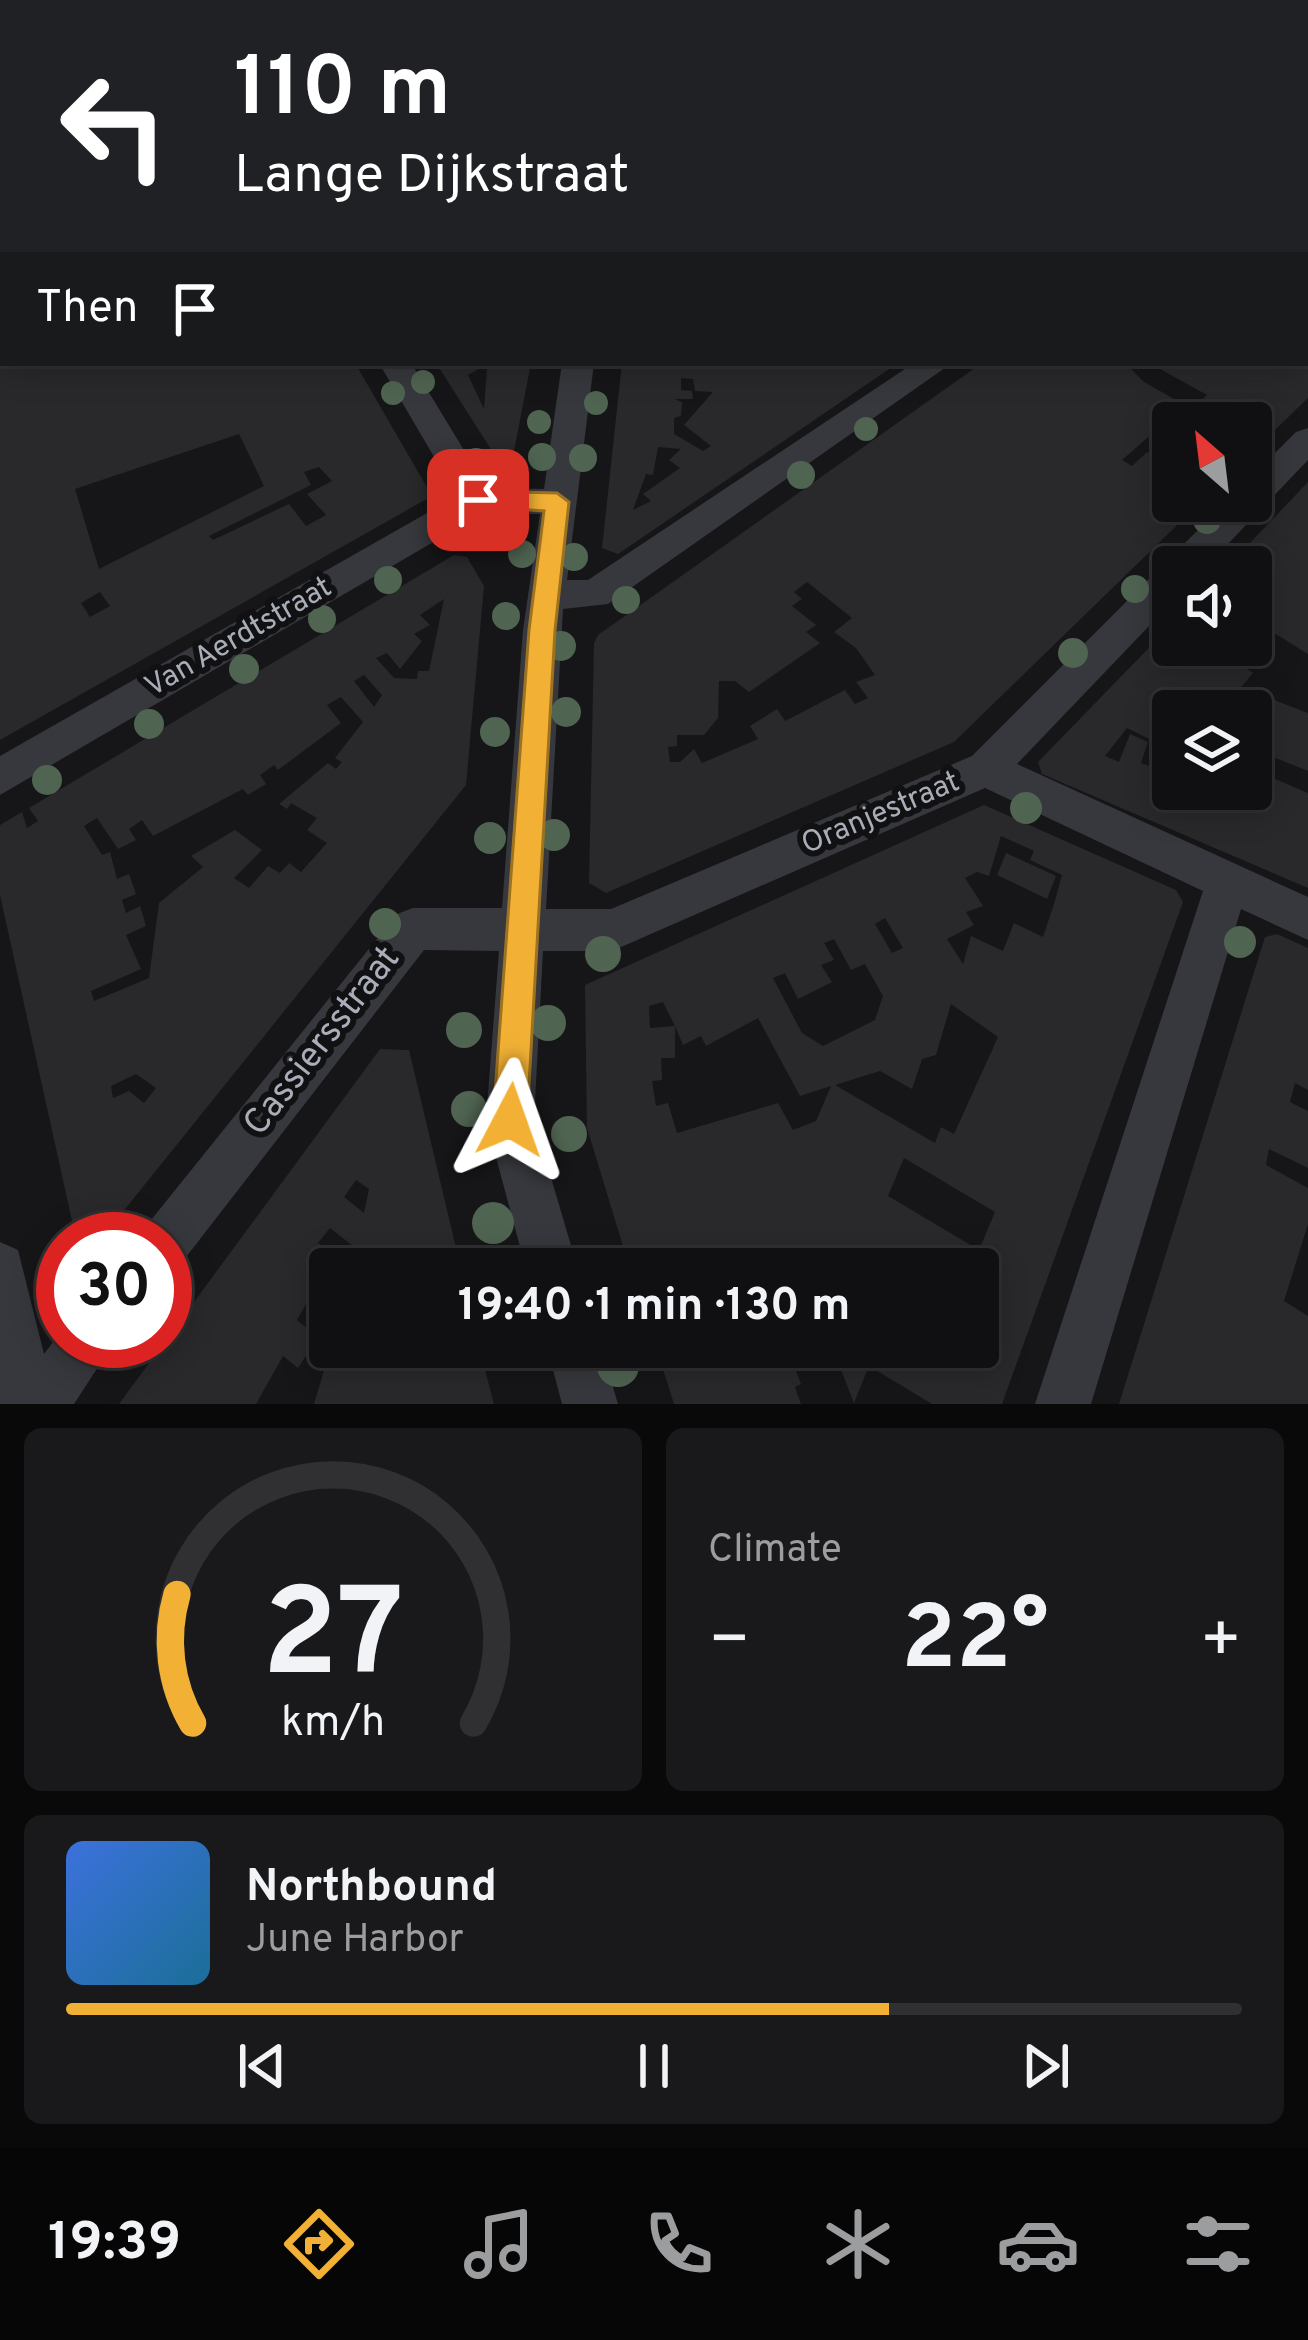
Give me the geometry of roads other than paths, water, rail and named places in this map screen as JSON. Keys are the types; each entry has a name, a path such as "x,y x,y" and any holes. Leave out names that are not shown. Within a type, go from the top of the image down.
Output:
{"street":[{"path":"397,366 478,500 557,502"},
{"path":"546,1248 510,1120 546,595 578,366"},
{"path":"546,595 596,594 931,366"},
{"path":"1272,477 1308,440"},
{"name":"Van Aerdtstraat","path":"0,777 478,500"},
{"path":"1205,546 1228,522"},
{"name":"Oranjestraat","path":"524,926 612,930 986,769 1152,599"},
{"path":"986,769 1308,919"},
{"path":"1064,1404 1227,884"},
{"name":"Cassiersstraat","path":"189,1212 413,929 524,926"},
{"path":"0,1268 26,1404"},
{"path":"39,1404 67,1368"},
{"path":"580,1368 590,1404"}]}
